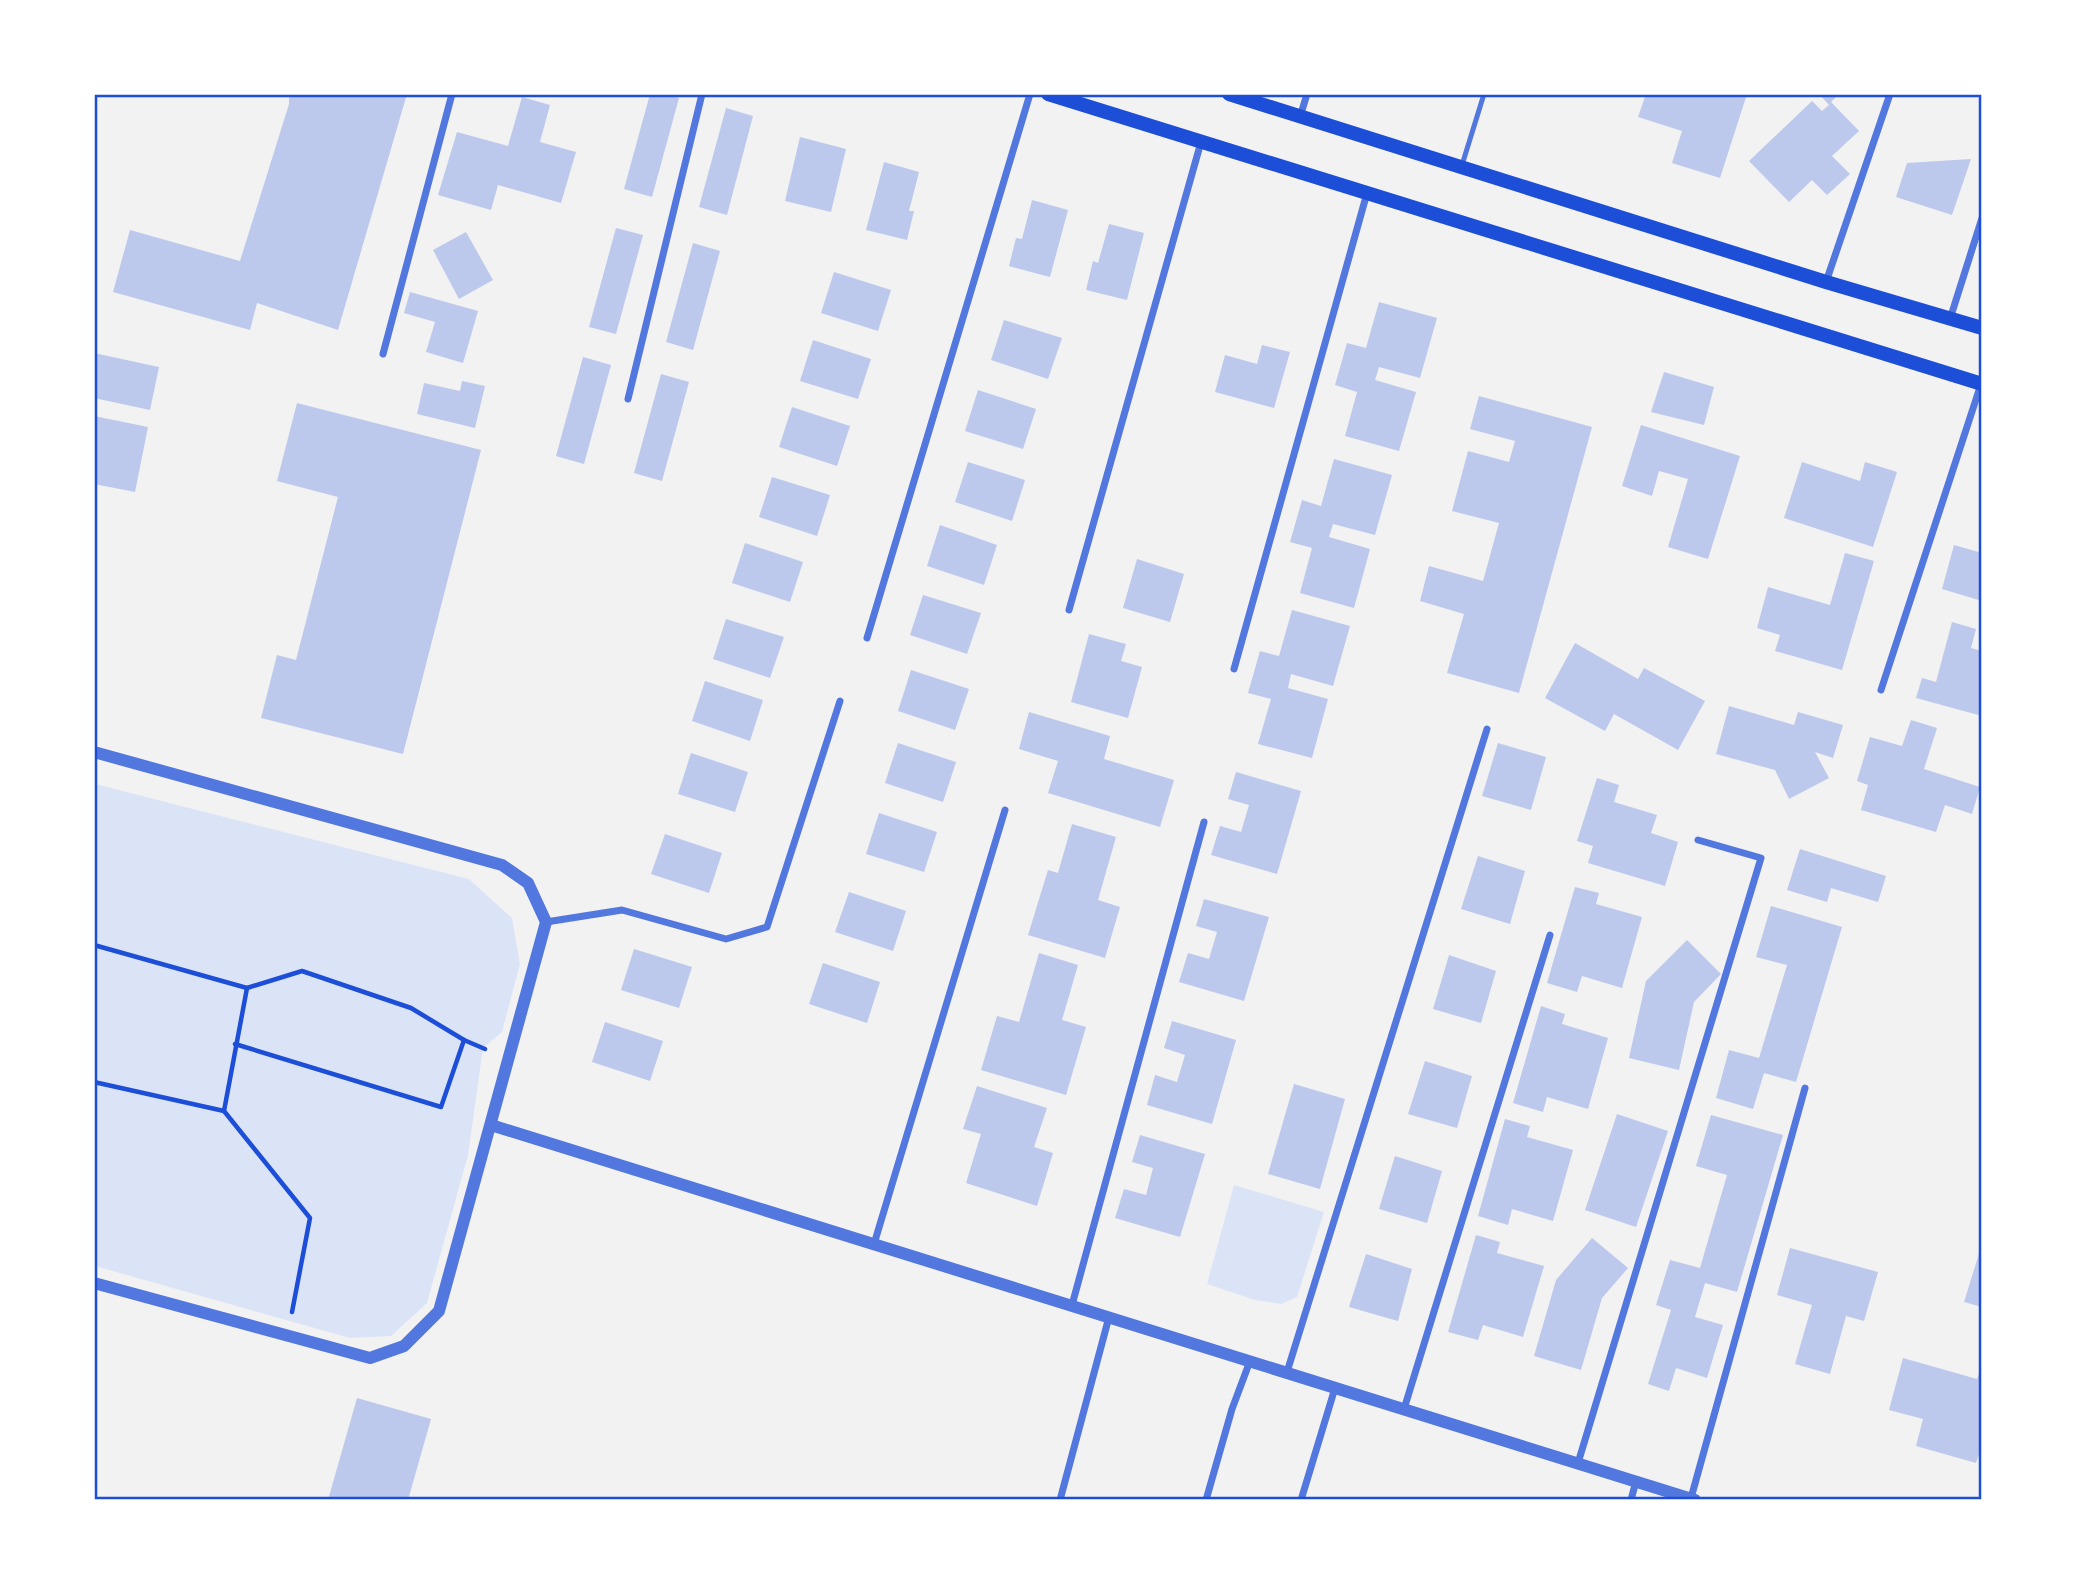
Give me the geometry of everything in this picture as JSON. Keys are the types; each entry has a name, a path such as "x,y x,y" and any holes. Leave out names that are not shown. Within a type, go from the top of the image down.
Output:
{"main road":[{"path":"1048,94 1981,384"},
{"path":"1229,94 1826,282 1982,328"}],"street":[{"path":"383,354 452,94"},
{"path":"628,399 702,94"},
{"path":"867,638 1030,94"},
{"path":"1300,117 1307,94"},
{"path":"1826,282 1890,94"},
{"path":"1069,610 1201,142"},
{"path":"1234,669 1367,193"},
{"path":"1950,319 1982,218"},
{"path":"1881,690 1981,384"},
{"path":"546,922 622,910 726,939 767,927 840,701"},
{"path":"1287,1372 1487,729"},
{"path":"94,752 502,865 527,883 546,922 439,1311 404,1346 370,1358 94,1283"},
{"path":"874,1244 1004,810"},
{"path":"1072,1306 1204,822"},
{"path":"1578,1463 1761,858 1698,839"},
{"path":"1404,1409 1550,935"},
{"path":"491,1125 1693,1499 1805,1088"},
{"path":"1060,1500 1109,1317"},
{"path":"1206,1500 1232,1409 1250,1361"},
{"path":"1301,1500 1335,1388"},
{"path":"1631,1500 1636,1481"}],"lane":[{"path":"1462,166 1484,94"}],"path":[{"path":"94,945 247,988 302,971 411,1008 464,1040 483,1048 509,1052"},
{"path":"224,1111 247,988"},
{"path":"235,1044 441,1107 464,1040"},
{"path":"94,1082 224,1111 310,1217 287,1336"}],"shaded area":[{"path":"95,784 469,879 512,918 520,964 502,1032 483,1048 468,1155 427,1303 391,1336 350,1338 95,1266"},
{"path":"1234,1185 1324,1212 1297,1297 1281,1304 1255,1300 1207,1284"}],"building":[{"path":"289,94 407,94 338,330 257,303 250,330 113,292 130,230 240,261 289,104"},
{"path":"650,94 679,98 652,197 624,189"},
{"path":"1646,94 1747,94 1720,178 1672,163 1682,131 1638,117"},
{"path":"1819,94 1839,94 1831,102 1859,131 1832,156 1850,174 1827,195 1812,180 1789,202 1749,161 1812,101 1822,111 1829,105"},
{"path":"522,97 550,105 540,142 576,152 561,203 498,185 491,210 438,195 457,132 508,146"},
{"path":"726,108 753,116 727,215 699,207"},
{"path":"800,137 846,149 831,212 785,201"},
{"path":"1971,159 1952,215 1896,197 1907,163"},
{"path":"884,162 919,172 909,211 914,211 907,240 866,230"},
{"path":"1032,200 1068,210 1050,277 1009,266 1016,238 1022,239"},
{"path":"1109,224 1144,233 1127,300 1086,290 1093,261 1098,263"},
{"path":"616,228 643,235 616,334 589,327"},
{"path":"466,232 493,280 459,299 433,250"},
{"path":"693,243 720,251 693,350 666,342"},
{"path":"834,272 891,290 878,331 821,313"},
{"path":"410,292 478,311 463,363 426,352 435,322 404,313"},
{"path":"1379,302 1437,318 1420,378 1379,367 1375,380 1416,392 1399,451 1345,436 1357,392 1335,385 1347,343 1366,348"},
{"path":"1004,320 1062,338 1048,379 991,360"},
{"path":"813,340 871,359 858,399 800,381"},
{"path":"1262,345 1290,352 1274,408 1215,392 1225,355 1257,364"},
{"path":"94,353 159,367 150,410 94,398"},
{"path":"583,357 611,365 584,464 556,456"},
{"path":"1664,372 1714,387 1704,425 1651,412"},
{"path":"661,374 689,382 662,481 634,473"},
{"path":"462,381 485,386 475,428 417,414 424,383 460,391"},
{"path":"978,390 1036,409 1023,449 965,431"},
{"path":"1479,396 1592,427 1519,693 1447,673 1464,614 1420,601 1429,566 1483,581 1499,523 1452,511 1468,451 1509,462 1515,441 1470,429"},
{"path":"297,403 481,450 403,754 261,718 277,655 296,660 338,497 277,481"},
{"path":"792,407 850,426 837,466 779,447"},
{"path":"94,416 148,427 135,492 94,484"},
{"path":"1641,425 1740,456 1708,559 1668,547 1688,479 1659,471 1652,496 1622,486"},
{"path":"1334,459 1392,475 1375,535 1333,524 1329,537 1370,549 1354,608 1300,593 1312,548 1290,542 1302,500 1321,506"},
{"path":"968,462 1025,480 1012,521 955,502"},
{"path":"1802,462 1860,481 1865,462 1897,472 1873,547 1784,518"},
{"path":"772,477 830,495 817,536 759,517"},
{"path":"940,525 997,545 984,585 927,566"},
{"path":"745,543 803,562 790,602 732,583"},
{"path":"1954,545 1982,553 1982,601 1942,589"},
{"path":"1845,553 1874,561 1842,670 1775,651 1780,635 1757,628 1768,587 1830,605"},
{"path":"1137,559 1184,574 1170,622 1123,608"},
{"path":"923,595 981,613 967,654 910,635"},
{"path":"1292,610 1350,626 1333,686 1291,674 1288,688 1328,699 1312,758 1258,744 1271,699 1248,693 1260,651 1279,656"},
{"path":"726,619 784,637 770,678 713,659"},
{"path":"1952,622 1976,629 1971,648 1982,651 1982,716 1916,698 1922,678 1936,682"},
{"path":"1089,634 1126,644 1121,661 1142,667 1128,718 1071,702"},
{"path":"1575,643 1638,679 1644,668 1705,701 1678,750 1614,714 1605,731 1545,698"},
{"path":"911,670 969,689 955,730 898,711"},
{"path":"705,681 763,700 750,741 692,721"},
{"path":"1729,706 1794,725 1798,712 1843,725 1833,758 1815,752 1829,778 1789,799 1775,770 1716,754"},
{"path":"1029,712 1110,736 1104,759 1174,780 1160,827 1048,793 1058,761 1019,749"},
{"path":"1911,720 1937,728 1924,769 1980,787 1972,814 1945,805 1936,832 1861,810 1868,785 1857,781 1870,737 1902,746"},
{"path":"898,743 956,762 943,802 885,783"},
{"path":"1498,743 1546,757 1531,810 1482,796"},
{"path":"691,753 748,772 735,812 678,794"},
{"path":"1236,772 1301,791 1277,874 1211,855 1220,826 1241,832 1249,805 1228,799"},
{"path":"1597,778 1619,785 1614,802 1657,815 1651,833 1678,842 1665,886 1588,863 1593,846 1577,841"},
{"path":"879,813 937,832 924,872 866,854"},
{"path":"1072,824 1116,837 1098,900 1120,907 1105,958 1028,935 1048,870 1058,873"},
{"path":"665,834 722,853 709,893 651,874"},
{"path":"1800,849 1886,876 1878,902 1831,888 1827,902 1787,890"},
{"path":"1478,856 1525,871 1510,924 1461,909"},
{"path":"1575,887 1599,893 1596,904 1642,917 1622,988 1582,976 1577,992 1547,983"},
{"path":"849,892 906,911 893,951 835,932"},
{"path":"1204,899 1269,917 1244,1001 1179,982 1188,953 1209,959 1217,932 1196,926"},
{"path":"1771,906 1842,927 1796,1082 1764,1073 1753,1109 1716,1098 1729,1050 1759,1058 1787,965 1756,957"},
{"path":"1687,940 1721,974 1694,1002 1679,1070 1629,1058 1646,981"},
{"path":"634,949 692,967 679,1008 621,990"},
{"path":"1039,953 1078,965 1062,1020 1086,1027 1066,1095 981,1070 997,1016 1019,1022"},
{"path":"1449,955 1496,971 1481,1023 1433,1009"},
{"path":"823,963 880,982 867,1023 809,1004"},
{"path":"1541,1006 1565,1014 1562,1024 1608,1038 1588,1109 1547,1097 1543,1112 1513,1103"},
{"path":"1172,1021 1236,1040 1212,1124 1147,1105 1155,1075 1177,1082 1185,1055 1164,1048"},
{"path":"605,1022 663,1041 650,1081 592,1062"},
{"path":"1425,1061 1472,1076 1457,1128 1408,1114"},
{"path":"1294,1084 1345,1099 1320,1189 1268,1174"},
{"path":"977,1086 1047,1108 1034,1147 1053,1153 1037,1206 966,1183 981,1134 963,1129"},
{"path":"1617,1114 1668,1131 1636,1227 1585,1210"},
{"path":"1711,1115 1783,1135 1737,1292 1705,1283 1695,1317 1723,1325 1707,1378 1676,1368 1669,1391 1648,1384 1671,1310 1656,1305 1670,1260 1700,1268 1727,1175 1696,1166"},
{"path":"1505,1119 1530,1126 1527,1137 1573,1150 1553,1221 1512,1209 1508,1225 1478,1216"},
{"path":"1140,1135 1205,1154 1180,1237 1115,1218 1124,1189 1146,1195 1153,1168 1132,1162"},
{"path":"1395,1156 1442,1171 1427,1223 1379,1209"},
{"path":"1476,1235 1500,1242 1497,1253 1544,1266 1523,1337 1483,1325 1478,1340 1448,1332"},
{"path":"1592,1238 1628,1268 1602,1298 1581,1370 1534,1356 1556,1280"},
{"path":"1982,1244 1982,1307 1964,1302"},
{"path":"1790,1248 1878,1272 1864,1321 1846,1316 1830,1374 1795,1364 1812,1305 1777,1295"},
{"path":"1366,1254 1412,1269 1398,1321 1349,1307"},
{"path":"1903,1358 1977,1379 1982,1366 1982,1445 1976,1463 1916,1446 1923,1419 1889,1410"},
{"path":"357,1398 431,1419 408,1500 328,1500"}]}
